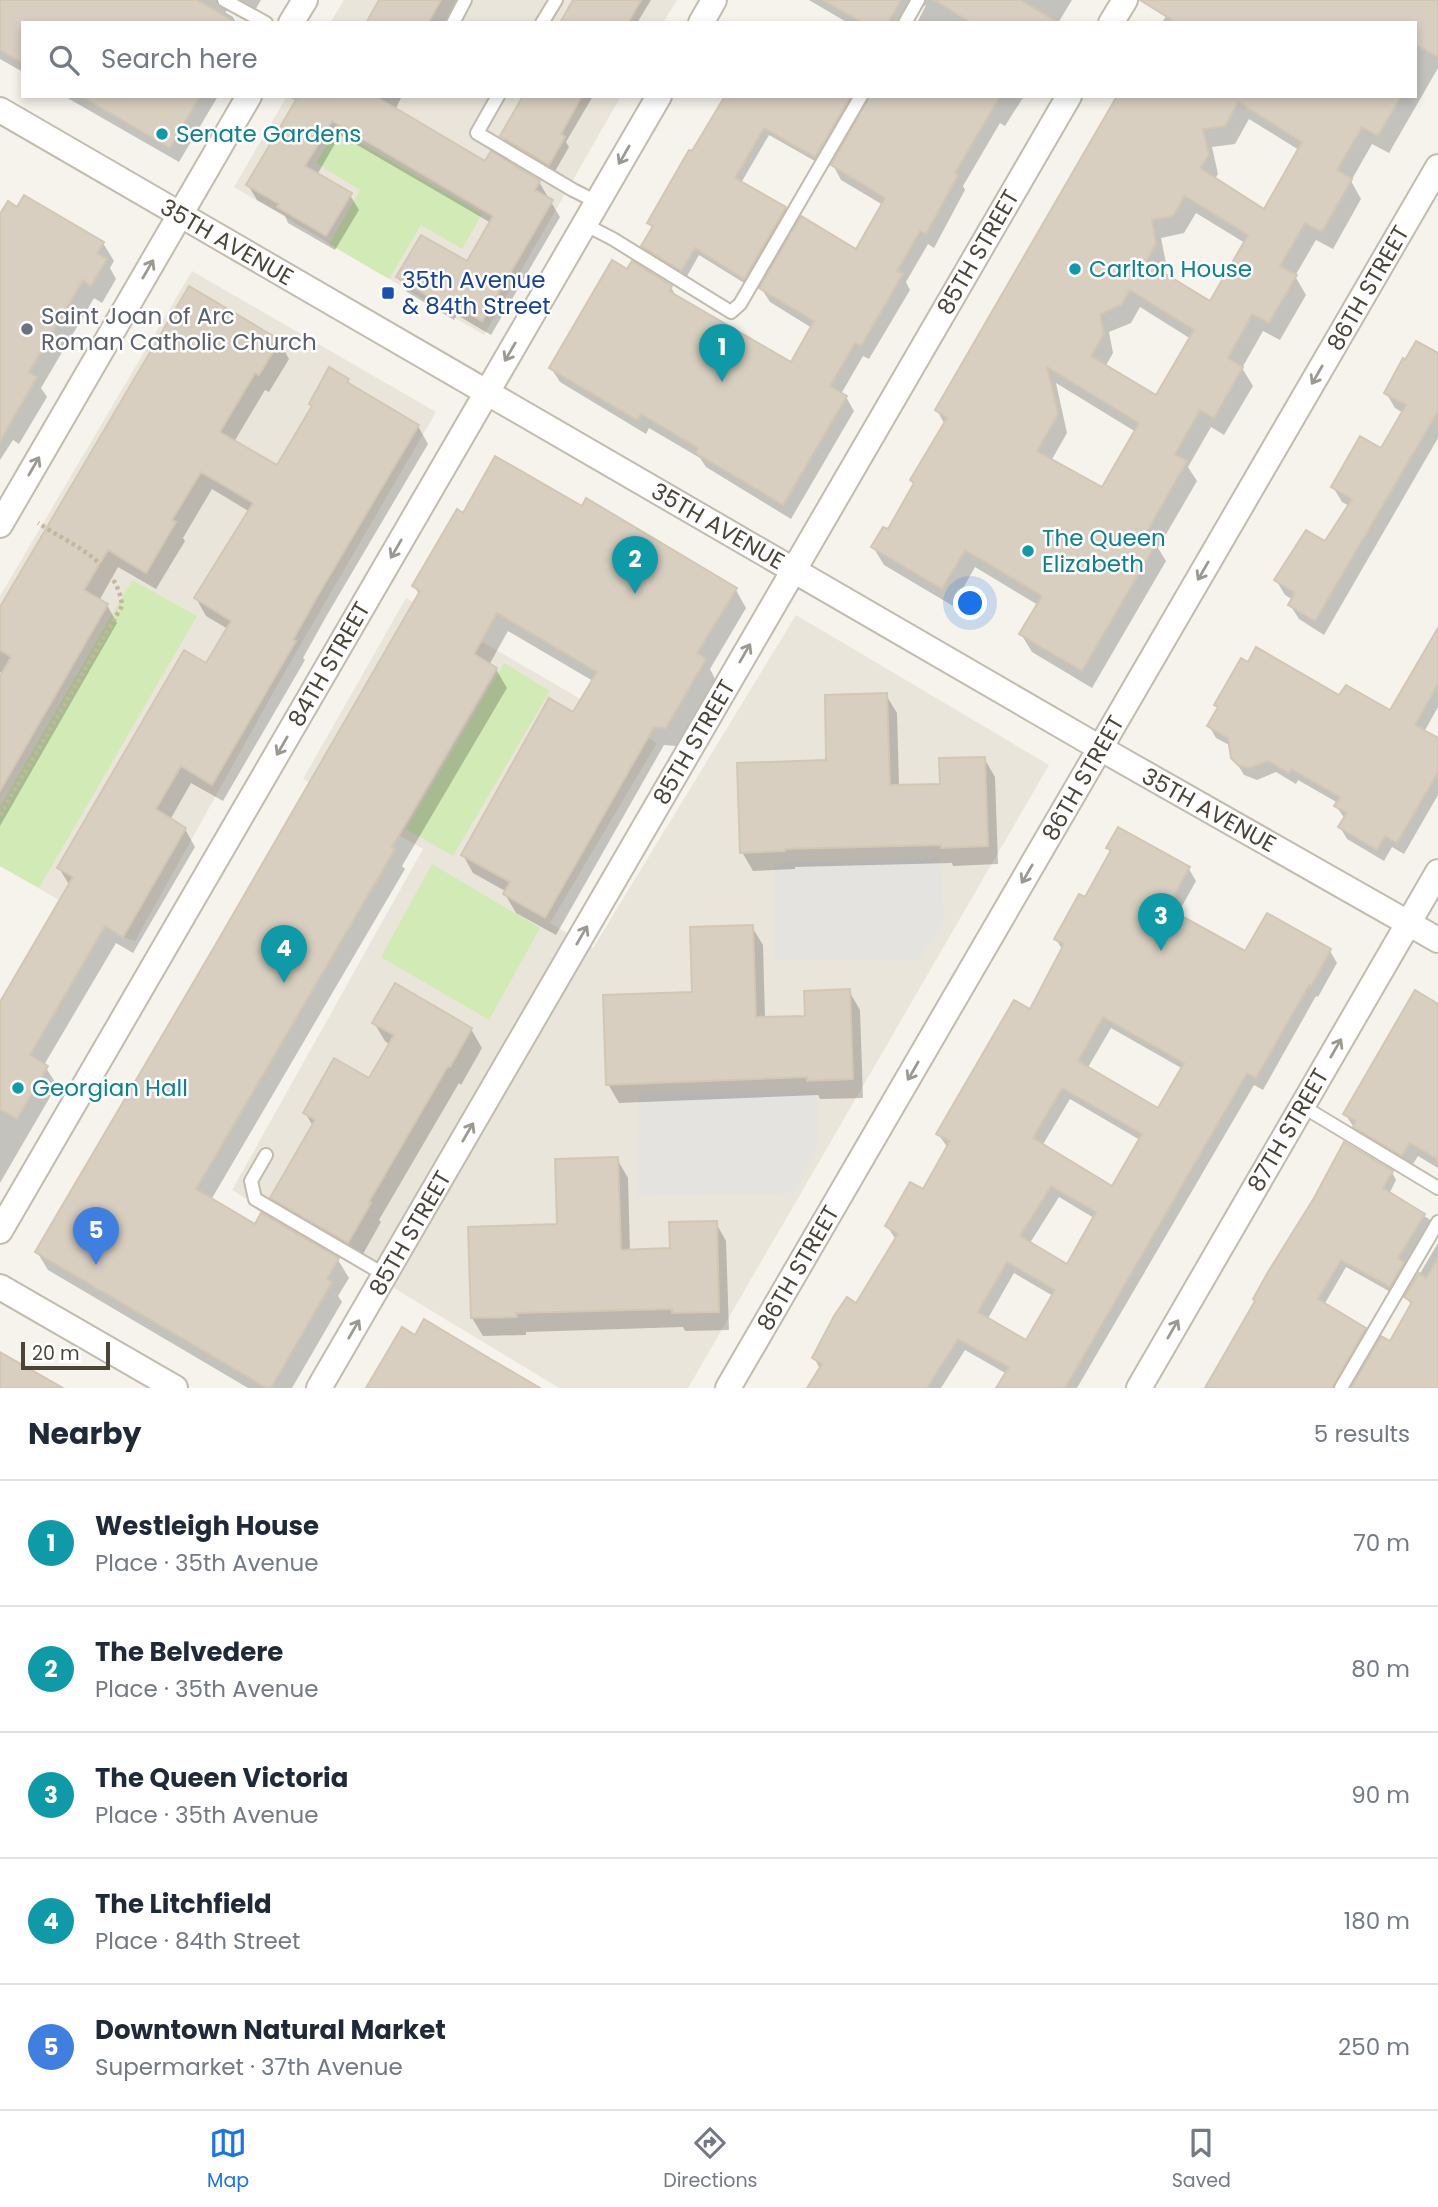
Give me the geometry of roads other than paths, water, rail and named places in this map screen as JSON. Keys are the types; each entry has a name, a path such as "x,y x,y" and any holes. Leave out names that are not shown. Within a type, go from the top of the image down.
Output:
{"street":[{"path":"702,21 714,0"},
{"path":"1112,21 1125,0"},
{"path":"0,525 248,98"},
{"name":"84TH STREET","path":"0,1231 658,98"},
{"name":"85TH STREET","path":"320,1388 1068,98"},
{"name":"35TH AVENUE","path":"0,110 1100,748 1438,940"},
{"name":"86TH STREET","path":"728,1388 1438,167"},
{"name":"87TH STREET","path":"1139,1388 1438,872"},
{"path":"0,1287 175,1388"}],"lane":[{"path":"224,0 262,21"},
{"path":"454,21 466,0"},
{"path":"543,21 556,0"},
{"path":"906,21 918,0"},
{"path":"497,98 477,133 573,190 597,201"},
{"path":"584,224 731,312 740,304 860,98"},
{"path":"1302,1106 1438,1188"},
{"path":"266,1155 251,1181 255,1199 385,1275"},
{"path":"1341,1388 1438,1222"}],"place":[{"name":"Senate Gardens","path":"162,134"},
{"name":"Carlton House","path":"1075,269"},
{"name":"35th Avenue & 84th Street","path":"388,293"},
{"name":"Saint Joan of Arc Roman Catholic Church","path":"27,329"},
{"name":"Westleigh House","path":"722,382"},
{"name":"The Queen Elizabeth","path":"1028,551"},
{"name":"The Belvedere","path":"635,594"},
{"name":"The Queen Victoria","path":"1161,951"},
{"name":"The Litchfield","path":"284,983"},
{"name":"Georgian Hall","path":"18,1088"},
{"name":"Downtown Natural Market","path":"96,1265"}]}
